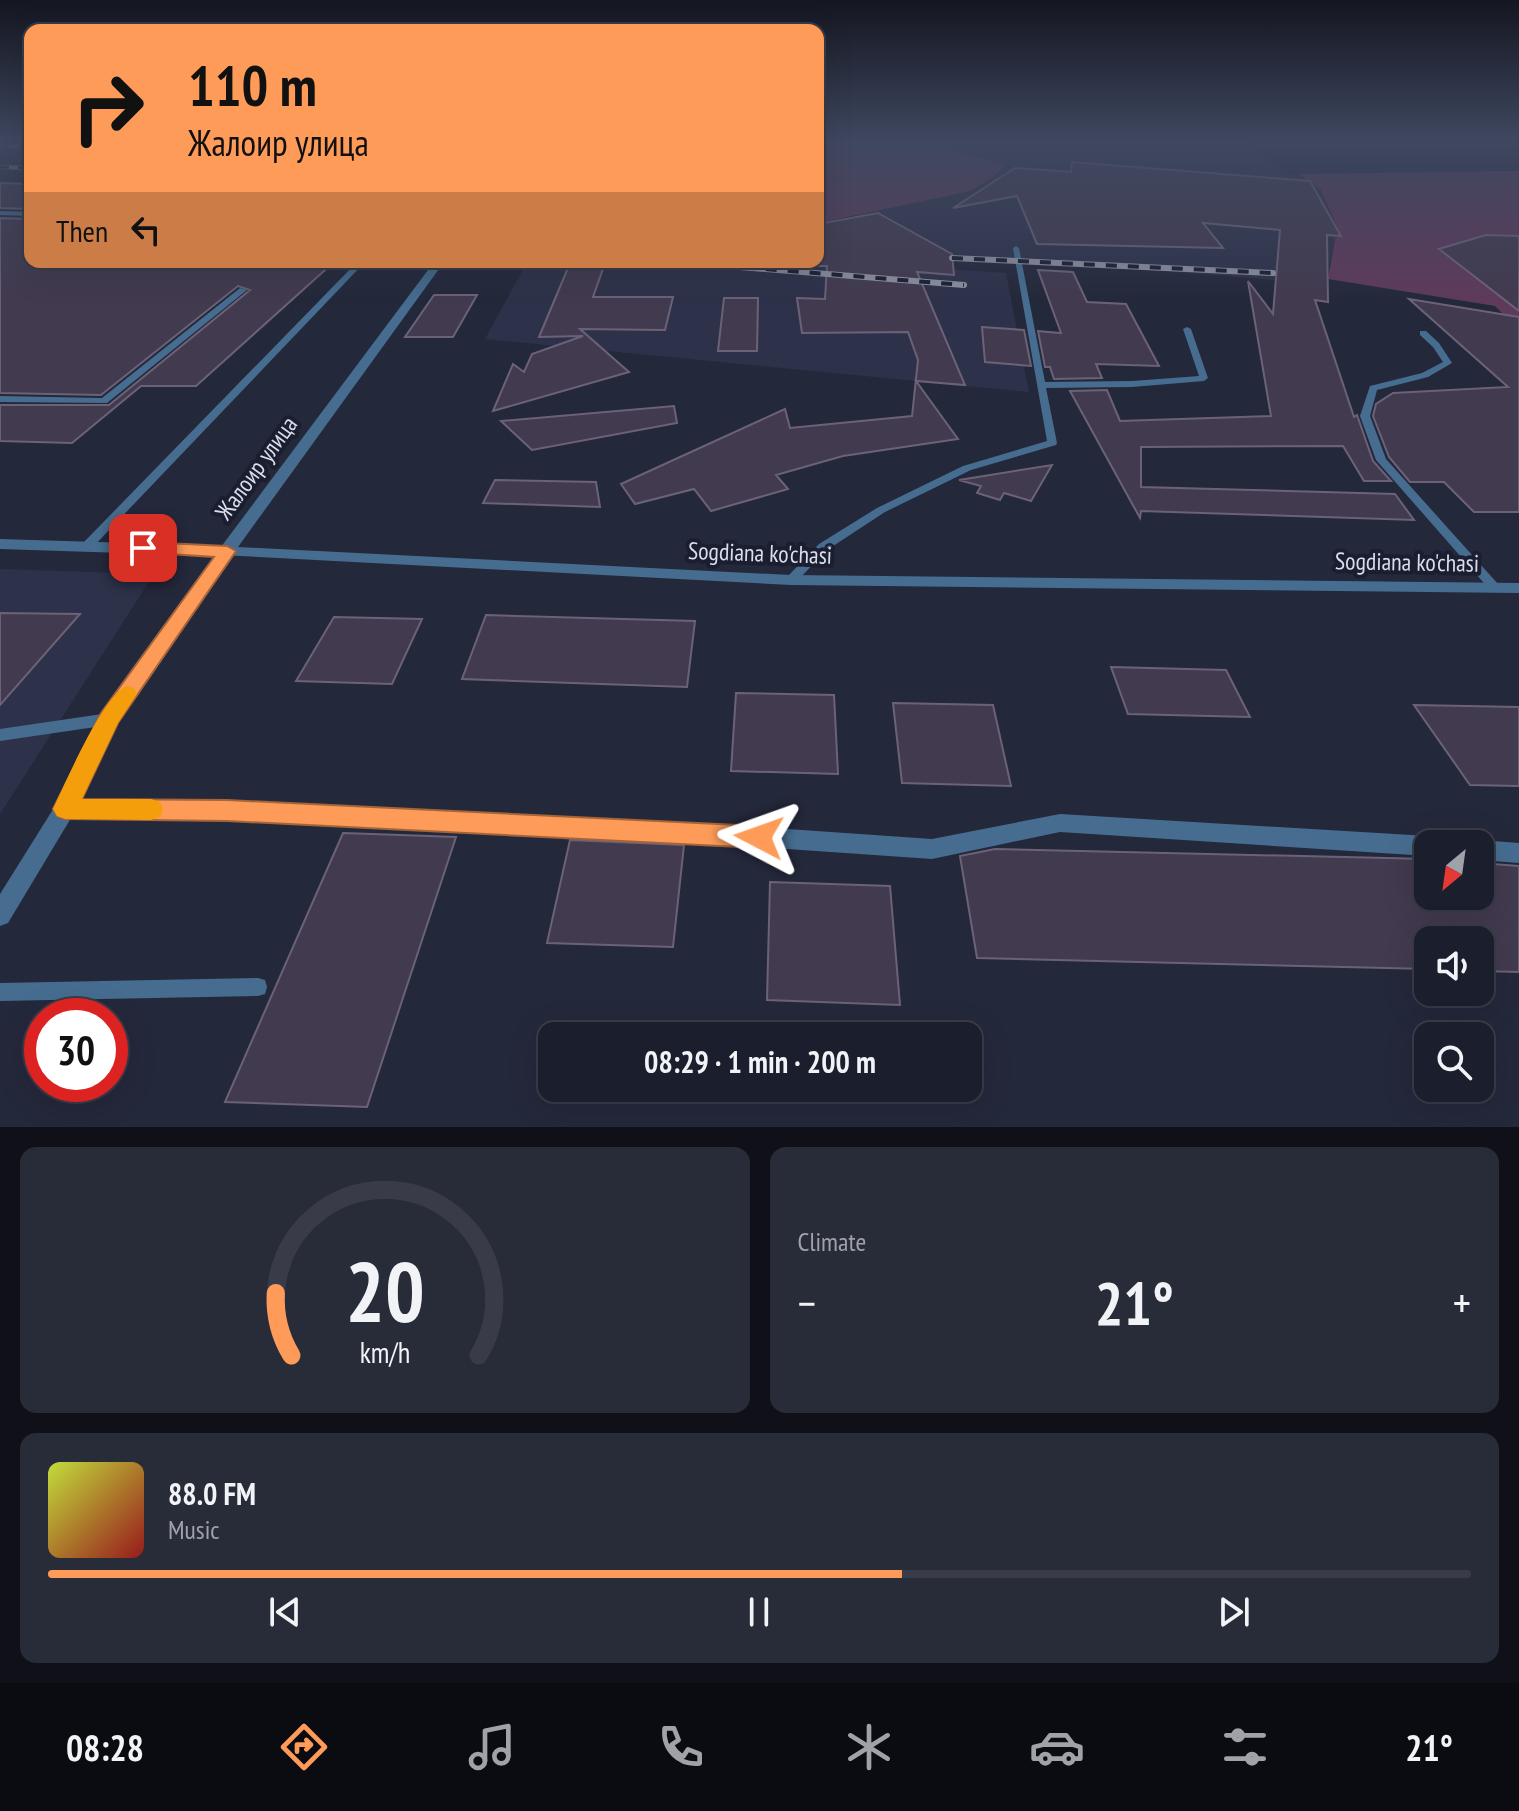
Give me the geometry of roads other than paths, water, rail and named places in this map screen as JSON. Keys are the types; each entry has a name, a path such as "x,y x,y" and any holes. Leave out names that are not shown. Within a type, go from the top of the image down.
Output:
{"street":[{"name":"Жалоир улица","path":"0,915 65,809 109,719 227,551 435,268"},
{"name":"Sogdiana ko'chasi","path":"0,544 227,551 791,580 1519,588"},
{"path":"65,809 227,811 702,833 932,849 1060,823 1414,845"},
{"path":"1494,851 1519,853"}],"lane":[{"path":"0,213 24,214"},
{"path":"791,580 823,547 881,510 967,468 1052,443 1016,248"},
{"path":"87,546 355,268"},
{"path":"0,399 104,401 243,290"},
{"path":"1042,385 1132,384 1204,378 1187,329"},
{"path":"1423,333 1448,363 1425,375 1373,388 1365,416 1381,460 1494,587"},
{"path":"0,735 109,719"},
{"path":"0,992 258,987"}],"railway":[{"path":"952,258 1273,273"},
{"path":"753,268 964,285"}]}
